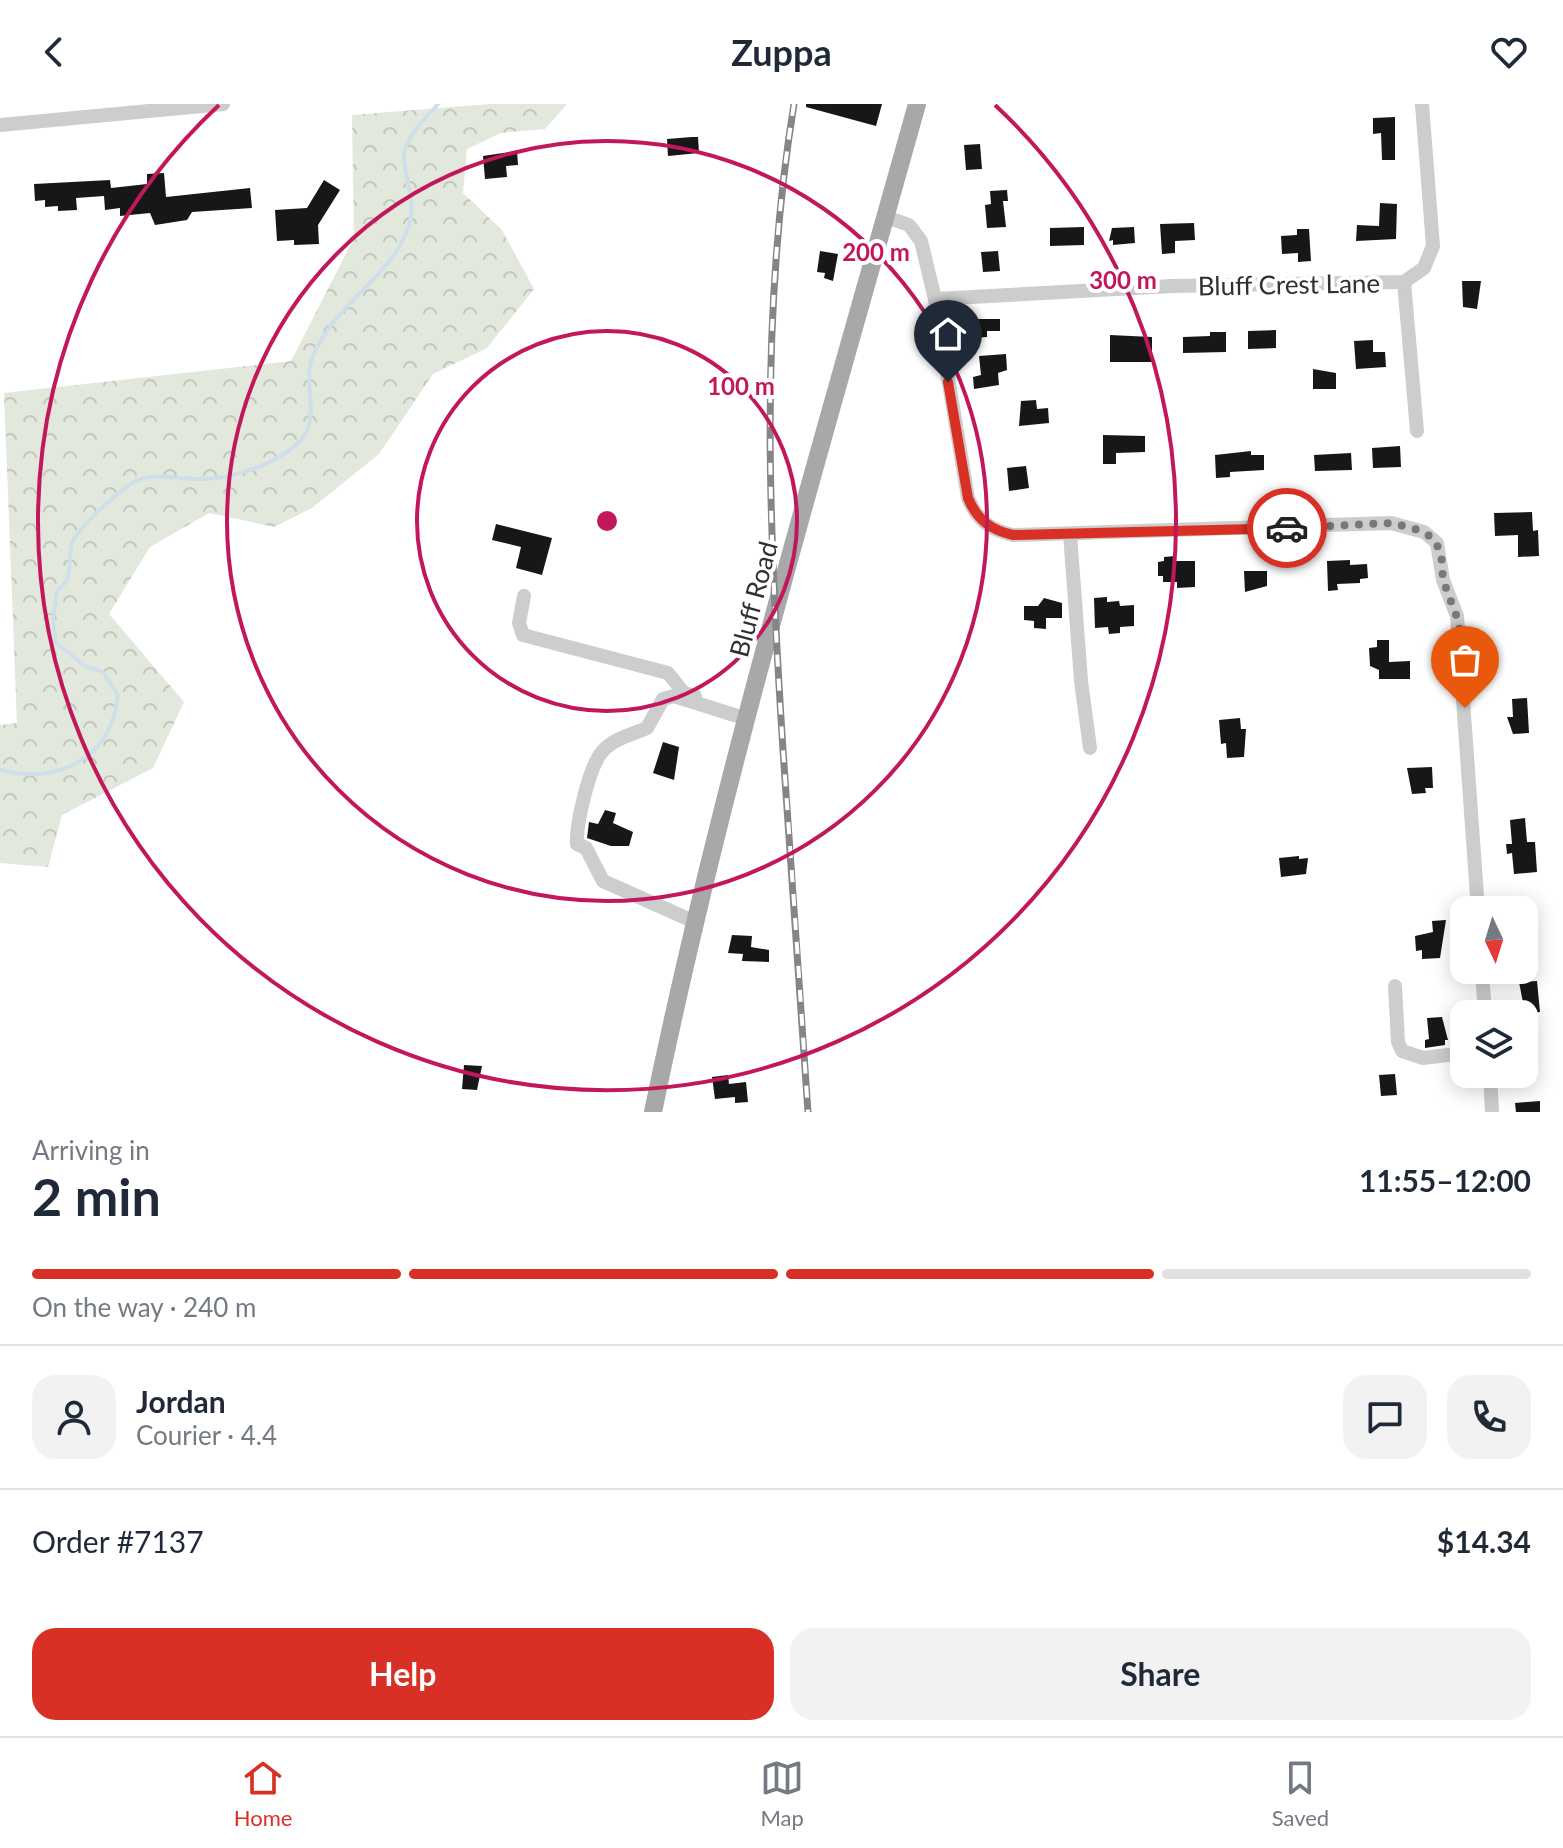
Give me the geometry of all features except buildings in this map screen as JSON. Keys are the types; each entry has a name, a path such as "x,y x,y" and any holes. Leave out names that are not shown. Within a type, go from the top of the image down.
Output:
{"main road":[{"name":"Bluff Road","path":"653,1112 695,922 748,715 917,104"}],"street":[{"path":"0,125 223,104"},
{"name":"Bluff Crest Lane","path":"935,299 1172,286 1404,282 1424,268 1433,246 1422,104"},
{"path":"886,217 909,225 919,234 935,299 966,492 973,509 985,523 1007,534 1391,523 1430,535 1438,545 1443,580 1459,623 1477,896"},
{"path":"1404,282 1417,431"},
{"path":"1070,534 1081,681 1090,748"},
{"path":"524,596 519,623 523,635 668,673 684,693 748,715"},
{"path":"695,922 603,881 586,848 577,844 585,798 601,752 621,738 647,728 663,699 674,696 748,715"},
{"path":"1395,986 1402,1051 1423,1058 1450,1055"},
{"path":"1491,1088 1492,1112"}],"green space":[{"path":"490,104 567,104 545,129 501,133 467,149 463,193 502,230 534,289 487,348 433,374 379,454 312,508 274,527 209,513 150,547 109,614 184,702 153,768 62,815 48,867 0,863 0,725 17,723 4,393 291,361 354,238 352,115"}],"waterway":[{"path":"0,770 22,774 42,773 79,762 94,750 114,717 118,695 103,672 85,666 56,643 53,619 57,591 67,580 72,543 82,529 117,494 140,479 204,479 241,473 279,457 306,433 311,412 309,378 313,356 333,323 384,267 405,236 412,206 404,153 416,130 438,104"}],"railway":[{"path":"794,104 783,185 771,346 771,507 778,669 808,1112"}],"way so far":[{"path":"1287,528 1391,523 1432,537 1441,552 1445,589 1459,623 1465,708"}],"route":[{"path":"948,382 968,498 976,514 995,530 1013,535 1287,528"}]}
